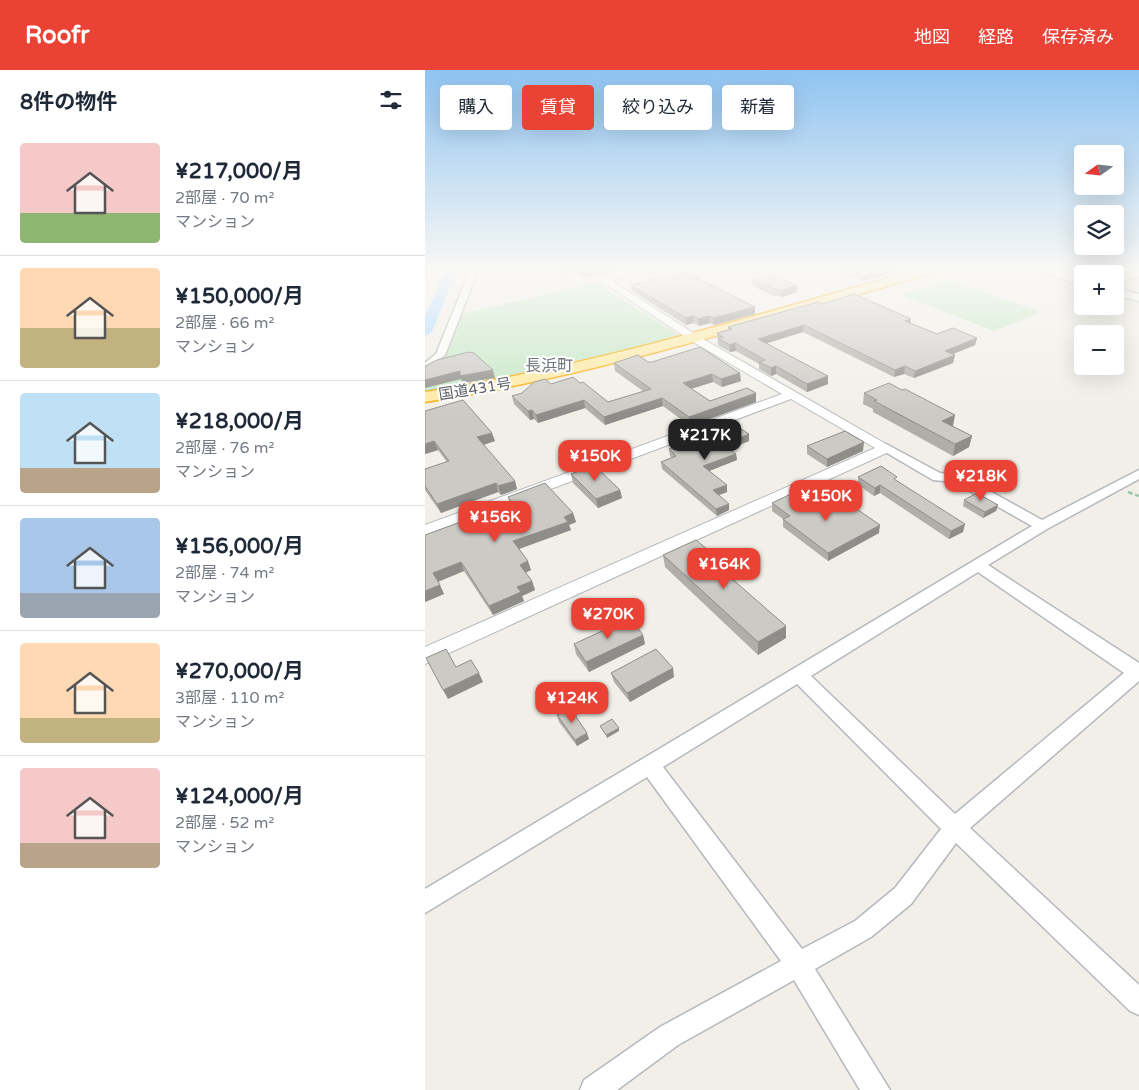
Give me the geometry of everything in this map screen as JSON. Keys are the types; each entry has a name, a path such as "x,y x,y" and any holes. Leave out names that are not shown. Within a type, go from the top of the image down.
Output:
{"highway":[{"name":"国道431号","path":"425,397 569,372 764,318"}],"street":[{"path":"425,368 440,355 455,318"},
{"path":"662,318 694,338 937,477 957,478 1042,526"},
{"path":"425,531 793,394"},
{"path":"425,656 886,448"},
{"path":"425,902 1042,526 1139,474"},
{"path":"594,1090 669,1036 863,929 903,896 955,828 1138,673 978,565"},
{"path":"798,674 955,828 1139,1002"},
{"path":"650,765 799,965 876,1090"}],"green space":[{"path":"459,318 651,318 682,337 613,358 425,393 425,371 440,360"},
{"path":"959,318 1027,318 994,331"}],"building":[{"path":"762,318 908,318 911,319 905,321 937,334 953,328 977,338 945,351 955,355 915,371 905,366 895,370 804,325 758,339 828,376 807,384 776,366 771,368 759,362 765,360 735,343 730,345 718,338 723,337 717,333 732,329 728,327"},
{"path":"700,347 740,373 721,379 712,374 683,383 710,401 747,388 756,393 689,417 662,398 604,417 584,400 536,415 532,410 528,411 512,396 522,393 534,382 545,379 551,384 573,377 580,383 583,382 608,402 651,389 614,363 638,355 648,362 652,362"},
{"path":"469,352 474,353 493,370 460,376 460,371 425,380 425,366 437,360"},
{"path":"889,383 902,390 905,389 955,415 942,421 972,436 955,444 874,401 877,400 864,393"},
{"path":"463,400 492,433 477,437 515,481 498,486 496,483 437,504 425,486 425,469 449,461 434,441 425,444 425,411"},
{"path":"725,419 749,434 724,445 736,454 703,466 727,485 713,490 729,504 716,509 661,462 676,456 669,449 722,430 713,424"},
{"path":"845,431 864,442 827,459 807,446"},
{"path":"594,465 620,490 596,499 571,474"},
{"path":"881,466 897,477 894,479 965,524 951,531 880,485 875,488 858,477"},
{"path":"545,483 573,513 564,517 568,522 513,541 528,561 520,565 532,581 517,587 521,592 489,606 461,562 433,573 440,585 425,591 425,535 512,503 508,497"},
{"path":"793,493 821,513 845,501 880,525 828,553 783,519 790,516 772,503"},
{"path":"977,493 998,505 985,512 964,500"},
{"path":"696,540 707,549 704,550 734,576 731,578 786,626 758,642 663,555"},
{"path":"630,618 643,635 586,662 574,644"},
{"path":"446,649 456,667 471,660 479,673 443,690 426,658"},
{"path":"656,649 673,668 627,693 611,673"},
{"path":"570,708 587,733 575,740 557,715"},
{"path":"612,719 619,728 606,735 600,726"}],"waterway":[{"path":"425,332 431,318"},
{"path":"670,339 682,336"},
{"path":"425,391 475,383"}],"district":[{"name":"長浜町","path":"549,365"}]}
